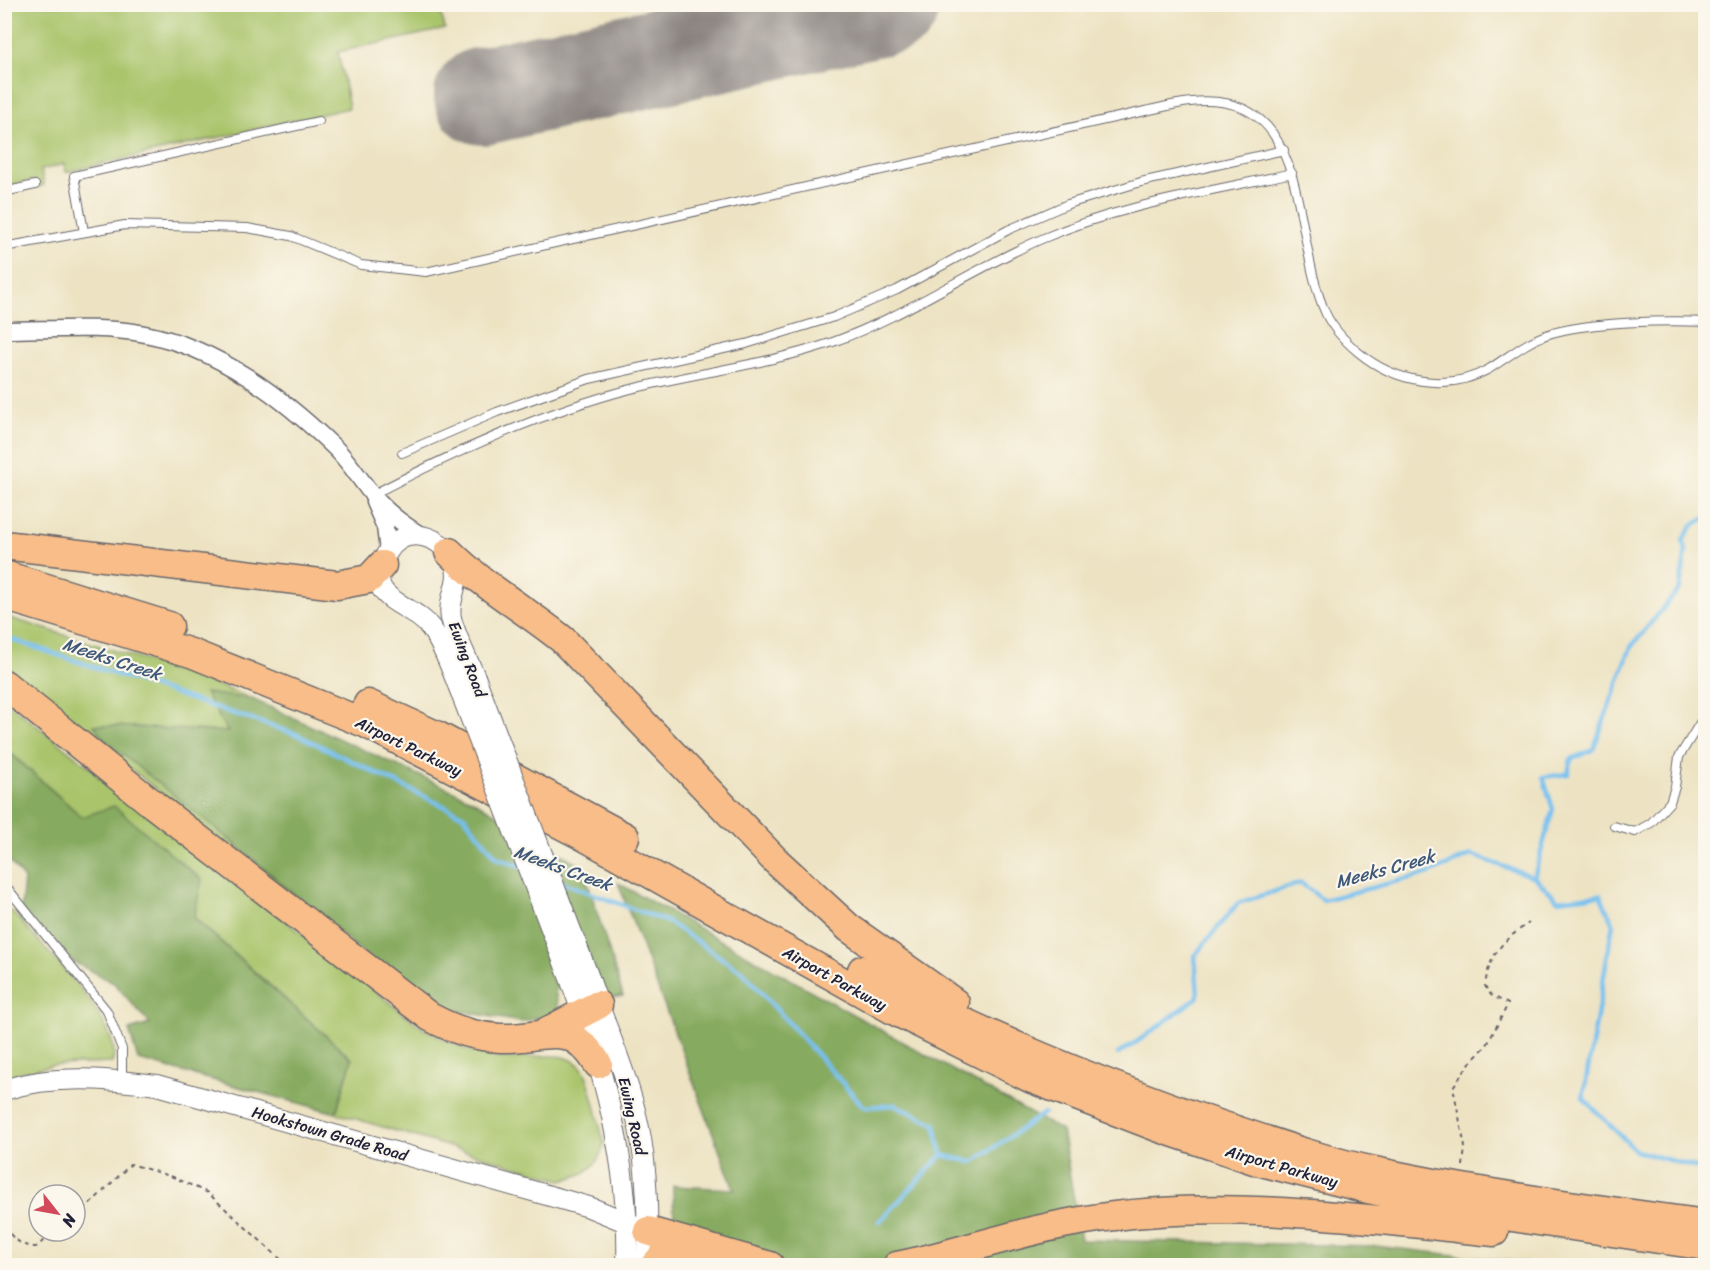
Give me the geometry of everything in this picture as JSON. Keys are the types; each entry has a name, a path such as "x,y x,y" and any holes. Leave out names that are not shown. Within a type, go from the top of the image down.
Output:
{"highway":[{"path":"4,544 83,556 337,585 369,579 385,558"},
{"path":"449,552 469,573 524,609 564,640 776,861 849,928 956,1004 1100,1080"},
{"name":"Airport Parkway","path":"4,575 202,638 297,674 429,731 590,817 936,1011 1011,1046 1100,1080 1171,1107 1319,1157 1378,1172 1706,1224"},
{"name":"Airport Parkway","path":"4,596 191,653 367,724 585,837 893,1010 1032,1079 1146,1123 1257,1161 1368,1190 1478,1212 1706,1246"},
{"path":"4,684 154,805 414,1008 444,1025 479,1036 515,1038 544,1033 590,1009"},
{"path":"544,1033 578,1040 598,1064"},
{"path":"897,1266 1086,1220 1190,1211 1322,1214 1651,1247 1706,1250"},
{"path":"638,1226 689,1244 770,1266"},
{"path":"654,1266 666,1252 689,1244"}],"street":[{"path":"4,330 107,330 144,333 201,353 239,372 309,423 337,450 372,495 398,520 419,534 441,543 449,552"},
{"path":"372,495 385,527 385,558"},
{"path":"385,558 399,541 419,534"},
{"name":"Ewing Road","path":"449,552 457,573 450,610 466,681 590,1009 622,1067 638,1122 646,1180 638,1226 627,1266"},
{"name":"Ewing Road","path":"385,558 380,582 384,592 392,601 415,613 431,628 466,681"},
{"name":"Ewing Road","path":"590,1009 598,1064 618,1136 647,1266"},
{"name":"Hookstown Grade Road","path":"4,1090 19,1085 97,1078 157,1085 224,1102 638,1226"}],"lane":[{"path":"4,248 125,225 261,229 291,236 361,265 426,272 1183,103 1205,101 1240,109 1267,127 1284,150 1292,173 1326,314 1347,342 1367,359 1387,370 1431,382 1456,383 1476,376 1535,339 1567,329 1706,322"},
{"path":"84,232 74,176 319,121"},
{"path":"402,453 489,415 589,380 757,341 834,317 897,290 1008,230 1068,204 1141,182 1284,150"},
{"path":"372,495 440,462 580,404 645,386 781,358 842,339 910,310 1011,253 1075,226 1153,203 1292,173"},
{"path":"4,192 35,185"},
{"path":"1614,826 1635,832 1646,827 1665,809 1675,787 1679,757 1706,713"},
{"path":"4,884 107,1011 122,1049 122,1081"}],"path":[{"path":"1462,1187 1465,1147 1453,1087 1468,1065 1487,1045 1508,1004 1491,995 1485,986 1487,969 1505,938 1529,923"},
{"path":"87,1206 131,1164 173,1177 208,1192 288,1266"},
{"path":"4,1227 15,1241 26,1247 36,1247 41,1243"},
{"path":"382,1266 396,1261 414,1261 439,1266"}],"green space":[{"path":"4,5 439,5 445,29 338,52 349,108 66,172 64,164 41,170 44,185 38,187 35,180 5,187"},
{"path":"4,616 195,676 252,699 206,694 229,732 94,725 339,933 5,670"},
{"path":"205,693 252,699 473,800 583,867 623,996 607,998 593,973 555,990 558,1007 552,1015 521,1022 454,1010 413,989 362,952 234,843 104,740 94,725 228,732"},
{"path":"4,700 421,1027 460,1047 480,1054 502,1058 557,1056 577,1063 584,1071 590,1086 604,1142 595,1164 584,1173 561,1180 336,1113 352,1059 5,748"},
{"path":"4,748 82,817 114,806 202,880 194,918 352,1059 336,1113 138,1060 129,1030 150,1024 114,983 72,961 20,919 24,879 5,856"},
{"path":"618,883 1062,1131 1081,1240 1376,1246 1542,1265 675,1265 673,1186 734,1189"},
{"path":"5,910 12,912 40,942 94,1007 106,1028 113,1047 112,1063 53,1065 5,1076"}],"waterway":[{"path":"1706,342 1701,347 1706,361"},
{"path":"1534,877 1553,809 1543,777 1568,774 1571,759 1593,750 1631,647 1680,588 1686,550 1683,540 1693,525 1706,518"},
{"name":"Meeks Creek","path":"4,637 298,735 464,816 497,858 520,866"},
{"name":"Meeks Creek","path":"1118,1054 1198,997 1195,955 1238,903 1301,883 1323,900 1430,873 1471,855 1534,877 1558,900 1600,895 1613,923 1583,1098 1636,1151 1706,1170"},
{"name":"Meeks Creek","path":"559,881 668,922 744,973 864,1107 895,1105 935,1124 942,1155 973,1162 1044,1113"},
{"path":"880,1221 942,1155"}],"runway":[{"path":"483,96 891,4"}]}
